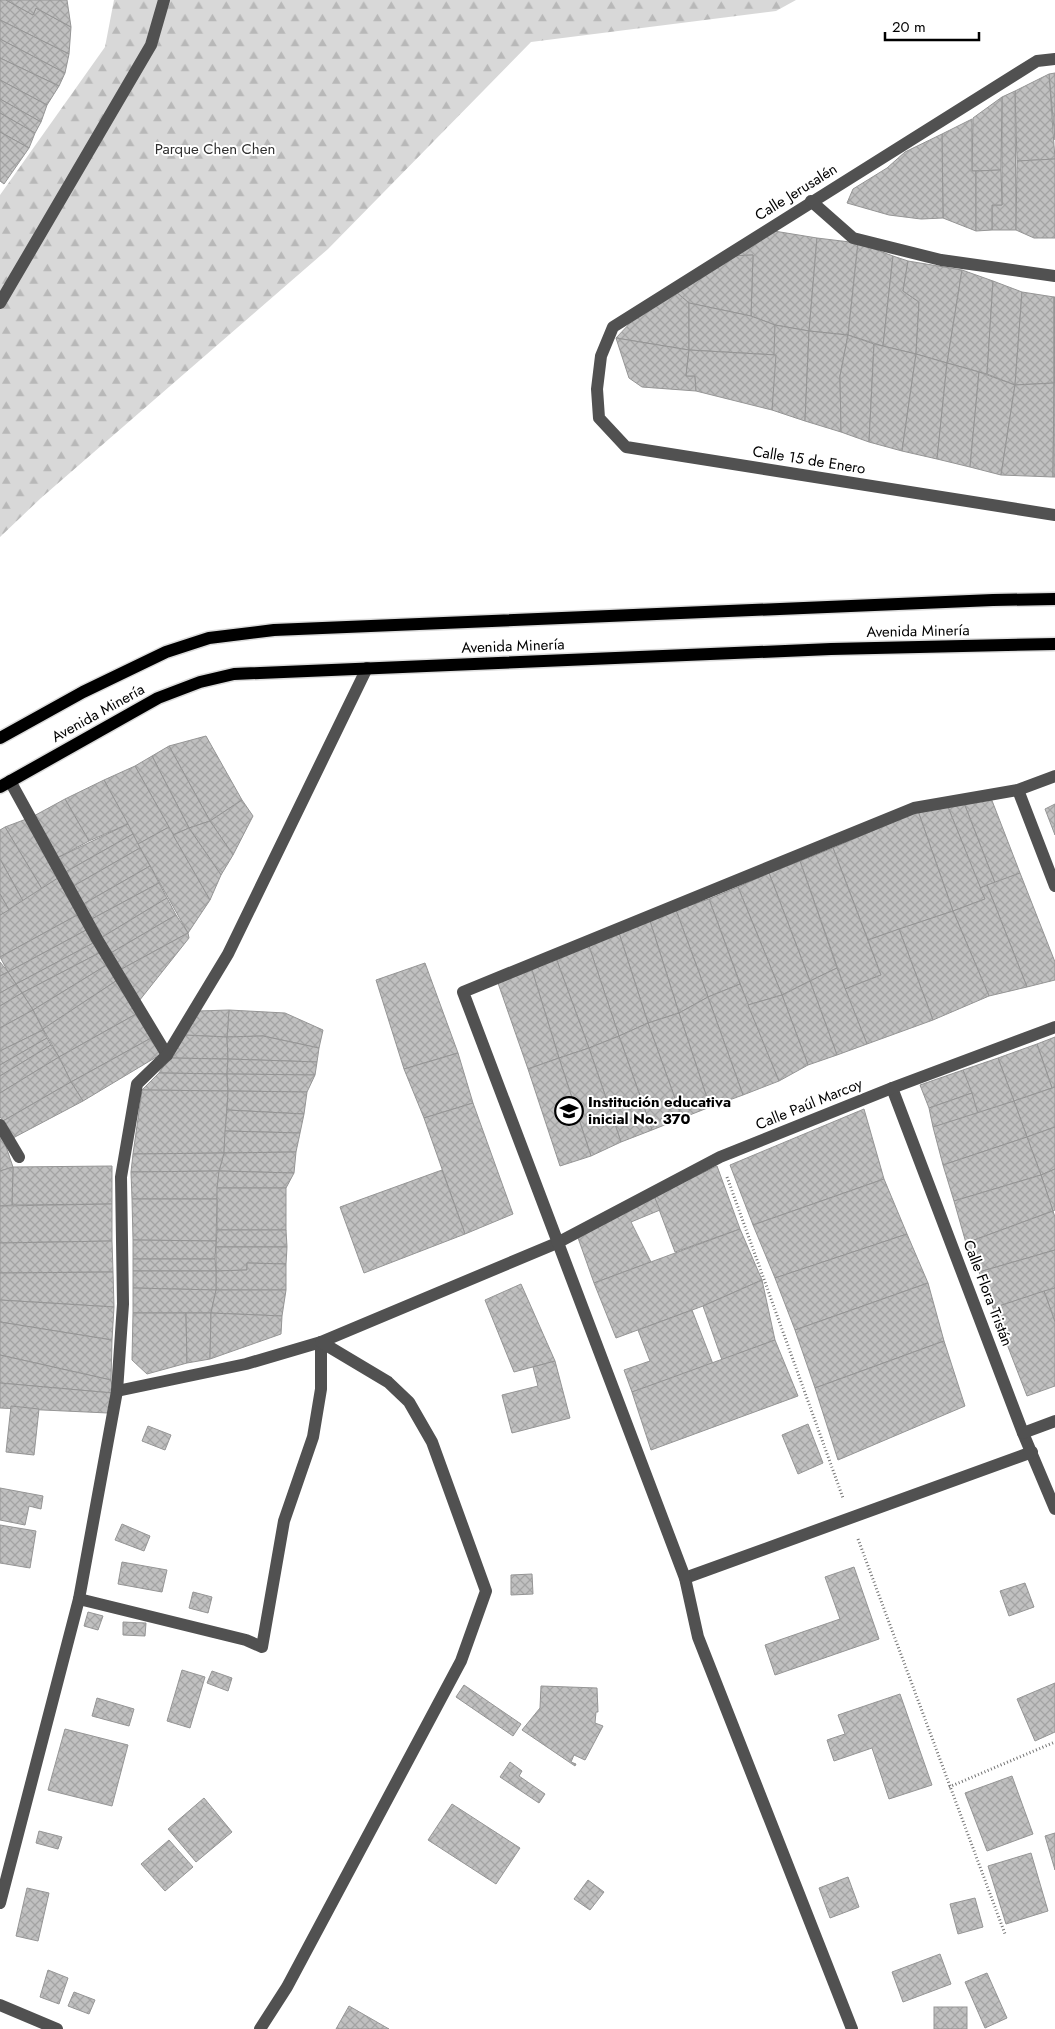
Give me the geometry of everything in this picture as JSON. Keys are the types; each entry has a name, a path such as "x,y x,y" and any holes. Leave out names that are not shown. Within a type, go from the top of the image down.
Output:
{"main road":[{"name":"Avenida Minería","path":"0,738 83,692 166,652 219,637 284,629 983,600 1055,599"},
{"name":"Avenida Minería","path":"5,784 158,698 200,682 234,674 831,649 1055,644"}],"street":[{"path":"0,303 151,45 164,0"},
{"name":"Calle Jerusalén","path":"597,389 601,356 613,327 810,201 1037,61 1055,58"},
{"path":"810,201 853,238 941,260 1055,276"},
{"name":"Calle 15 de Enero","path":"597,389 599,418 626,447 1055,515"},
{"path":"0,1903 79,1599 118,1391 123,1304 121,1177 137,1084 167,1055 228,954 367,668"},
{"path":"852,2029 698,1637 685,1578 557,1243 464,992 914,808 1018,790 1055,776"},
{"path":"5,784 167,1055"},
{"path":"1018,790 1055,886"},
{"name":"Calle Paúl Marcoy","path":"118,1391 246,1364 320,1342 557,1243 720,1158 892,1088 1055,1028"},
{"name":"Calle Flora Tristán","path":"892,1088 1024,1433 1032,1452 1050,1481 1055,1509"},
{"path":"0,1124 19,1158"},
{"path":"79,1599 246,1640 262,1647 284,1521 313,1437 320,1389 320,1342"},
{"path":"260,2029 287,1987 460,1661 486,1591 432,1442 409,1402 388,1382 320,1342"},
{"path":"1024,1433 1055,1421"},
{"path":"685,1578 1032,1452"},
{"path":"0,2005 57,2029"}],"path":[{"path":"720,1158 949,1787 1005,1934"},
{"path":"949,1787 1055,1742"}],"green space":[{"name":"Parque Chen Chen","path":"114,0 796,0 776,11 531,42 328,249 41,498 0,537 0,195 105,47"}],"building":[{"path":"0,0 6,0 33,15 36,8 71,27 69,54 0,20"},
{"path":"6,0 67,0 71,27 36,8 33,15"},
{"path":"0,20 69,54 65,73 0,39"},
{"path":"0,39 65,73 59,86 0,58"},
{"path":"0,58 59,86 47,105 0,80"},
{"path":"1055,73 1055,140 1049,74"},
{"path":"1049,74 1055,159 1017,161 1015,91"},
{"path":"0,80 47,105 41,122 0,99"},
{"path":"1015,91 1016,230 992,230 992,205 1002,205 1002,97"},
{"path":"1002,97 1001,170 972,171 973,118"},
{"path":"0,99 41,122 35,133 0,113"},
{"path":"0,113 35,133 29,148 0,132"},
{"path":"972,119 972,171 976,171 976,231 943,218 942,134"},
{"path":"0,132 29,148 4,184 0,181"},
{"path":"942,134 943,218 921,219 889,215 847,203 853,189 887,168 905,152"},
{"path":"1055,159 1055,238 1034,238 1016,230 1017,161"},
{"path":"1001,170 1002,205 992,205 992,230 976,231 976,171"},
{"path":"774,231 817,238 809,331 775,325 751,316 753,255 730,256"},
{"path":"817,238 858,243 848,335 809,331"},
{"path":"858,243 893,256 883,346 848,335"},
{"path":"753,255 751,316 689,303 676,292 730,256"},
{"path":"893,256 908,261 903,291 919,302 916,354 883,346"},
{"path":"908,261 962,270 947,363 916,354 919,302 903,291"},
{"path":"962,270 993,281 987,374 947,363"},
{"path":"993,281 1022,292 1015,385 987,374"},
{"path":"676,292 689,303 689,350 616,338 633,320"},
{"path":"1022,292 1054,297 1054,383 1015,385"},
{"path":"1055,297 1055,383 1054,383"},
{"path":"689,303 751,316 775,325 776,355 689,350"},
{"path":"775,325 809,331 805,421 772,410"},
{"path":"809,331 848,335 840,376 841,432 805,421"},
{"path":"848,335 874,344 869,442 841,432 840,376"},
{"path":"616,338 689,350 686,376 695,376 696,391 642,387 629,378"},
{"path":"874,344 916,354 902,451 869,442"},
{"path":"689,350 776,355 772,410 696,391 695,376 686,376"},
{"path":"916,354 947,363 937,459 902,451"},
{"path":"947,363 979,372 970,467 937,459"},
{"path":"979,372 1015,385 1001,475 970,467"},
{"path":"1054,383 1053,477 1001,475 1015,385"},
{"path":"1054,383 1055,477 1053,477"},
{"path":"206,736 242,800 210,821 169,746"},
{"path":"169,746 210,821 189,828 152,756"},
{"path":"152,756 189,828 173,835 135,766"},
{"path":"135,766 169,827 138,844 104,780"},
{"path":"104,780 128,824 89,841 65,799"},
{"path":"991,798 1020,873 995,883 964,803"},
{"path":"65,799 89,841 55,859 32,817"},
{"path":"242,800 253,816 233,855 210,821"},
{"path":"964,803 995,883 980,888 948,807"},
{"path":"1055,804 1055,835 1045,809"},
{"path":"948,807 985,899 953,911 918,811"},
{"path":"918,811 953,911 868,940 833,848"},
{"path":"29,818 61,876 42,889 5,827"},
{"path":"210,821 233,855 221,875 189,828"},
{"path":"128,824 133,834 62,874 55,859"},
{"path":"5,827 42,889 23,901 0,859 0,830"},
{"path":"169,827 210,900 188,933 138,844"},
{"path":"189,828 221,875 210,900 173,835"},
{"path":"133,834 140,848 70,888 62,874"},
{"path":"140,848 150,866 80,906 70,888"},
{"path":"833,848 881,975 845,989 800,861"},
{"path":"0,859 23,901 9,910 0,894"},
{"path":"800,861 837,968 810,981 769,873"},
{"path":"150,866 159,883 88,921 80,906"},
{"path":"769,873 810,981 782,995 738,887"},
{"path":"1020,873 1055,962 1055,980 1027,987 987,885"},
{"path":"61,876 81,913 0,957 0,915"},
{"path":"159,883 167,898 99,939 88,921"},
{"path":"987,885 1027,987 989,996 953,911 985,899 980,888"},
{"path":"738,887 782,995 748,1005 709,899"},
{"path":"0,894 9,910 0,915"},
{"path":"167,898 176,915 109,954 99,939"},
{"path":"709,899 740,984 708,997 676,910"},
{"path":"676,910 708,997 679,1013 650,921"},
{"path":"953,911 989,996 933,1020 899,929"},
{"path":"81,913 90,928 8,972 0,957"},
{"path":"176,915 188,933 118,971 109,954"},
{"path":"650,921 679,1013 648,1023 619,933"},
{"path":"90,928 97,941 16,984 8,972"},
{"path":"899,929 933,1020 867,1044 845,989 881,975 868,940"},
{"path":"188,933 189,938 139,1001 118,971"},
{"path":"619,933 648,1023 619,1036 589,946"},
{"path":"97,941 103,951 22,993 16,984"},
{"path":"589,946 619,1036 589,1048 556,958"},
{"path":"103,951 110,963 33,1010 22,993"},
{"path":"556,958 589,1048 559,1058 532,970"},
{"path":"0,962 8,972 0,976"},
{"path":"110,963 119,979 43,1029 33,1010"},
{"path":"425,963 458,1053 404,1069 376,980"},
{"path":"837,968 867,1044 837,1055 810,981"},
{"path":"532,970 559,1058 528,1069 498,983"},
{"path":"8,972 16,984 0,993 0,976"},
{"path":"119,979 138,1013 59,1057 43,1029"},
{"path":"810,981 837,1055 808,1065 782,995"},
{"path":"16,984 22,993 0,1006 0,993"},
{"path":"740,984 779,1081 743,1095 708,997"},
{"path":"22,993 33,1010 0,1028 0,1006"},
{"path":"782,995 808,1065 779,1081 748,1005"},
{"path":"708,997 743,1095 710,1107 679,1013"},
{"path":"33,1010 43,1030 0,1051 0,1028"},
{"path":"229,1010 285,1013 323,1030 319,1048 263,1036 227,1037"},
{"path":"229,1010 227,1037 183,1035 199,1011"},
{"path":"138,1013 153,1037 71,1082 59,1057"},
{"path":"679,1013 710,1107 682,1118 648,1023"},
{"path":"648,1023 682,1118 652,1130 619,1036"},
{"path":"43,1030 47,1038 0,1065 0,1051"},
{"path":"183,1035 227,1037 228,1059 169,1058"},
{"path":"263,1036 319,1048 317,1062 228,1059 227,1037"},
{"path":"619,1036 652,1130 621,1142 589,1048"},
{"path":"153,1037 163,1053 83,1101 71,1082"},
{"path":"1055,1037 1055,1087 1052,1088 1037,1044"},
{"path":"47,1038 51,1045 0,1076 0,1065"},
{"path":"1037,1044 1052,1088 1014,1101 998,1058"},
{"path":"51,1045 59,1057 0,1093 0,1076"},
{"path":"589,1048 621,1142 591,1156 559,1058"},
{"path":"458,1053 473,1103 424,1118 404,1069"},
{"path":"59,1057 71,1082 3,1121 0,1117 0,1093"},
{"path":"169,1058 228,1059 227,1074 159,1073"},
{"path":"559,1058 591,1156 560,1166 528,1069"},
{"path":"998,1058 1014,1101 978,1114 963,1070"},
{"path":"228,1059 317,1062 315,1075 227,1074"},
{"path":"963,1070 972,1093 929,1108 920,1085"},
{"path":"159,1073 227,1074 228,1091 142,1090"},
{"path":"227,1074 315,1075 307,1092 228,1091"},
{"path":"71,1082 83,1101 13,1138 3,1121"},
{"path":"1055,1087 1055,1127 1027,1137 1014,1101"},
{"path":"142,1090 228,1091 224,1153 133,1154"},
{"path":"228,1091 307,1092 304,1114 227,1110"},
{"path":"972,1093 978,1114 933,1127 929,1108"},
{"path":"1014,1101 1027,1137 943,1165 933,1127"},
{"path":"473,1103 513,1214 465,1234 424,1118"},
{"path":"864,1109 884,1179 753,1225 730,1165"},
{"path":"227,1110 304,1114 300,1133 225,1131"},
{"path":"1055,1127 1055,1169 1041,1175 1027,1137"},
{"path":"225,1131 300,1133 296,1152 224,1153"},
{"path":"2,1135 13,1167 0,1171 0,1136"},
{"path":"1027,1137 1041,1175 954,1201 943,1165"},
{"path":"296,1152 294,1173 219,1171 224,1153"},
{"path":"224,1153 219,1171 131,1172 133,1154"},
{"path":"112,1166 112,1204 12,1205 13,1167"},
{"path":"717,1166 740,1229 675,1252 654,1196"},
{"path":"13,1167 12,1205 0,1206 0,1171"},
{"path":"1055,1169 1055,1210 1053,1211 1041,1175"},
{"path":"442,1170 465,1234 364,1273 340,1207"},
{"path":"219,1171 217,1199 132,1199 131,1172"},
{"path":"219,1171 294,1173 286,1188 217,1188"},
{"path":"1041,1175 1053,1211 966,1243 954,1201"},
{"path":"884,1179 907,1234 775,1278 753,1225"},
{"path":"217,1188 286,1188 286,1230 217,1230"},
{"path":"654,1196 660,1210 631,1222 651,1262 594,1283 577,1235"},
{"path":"132,1199 217,1199 216,1241 133,1240"},
{"path":"112,1204 112,1241 0,1243 0,1206"},
{"path":"1053,1211 1055,1217 1055,1250 979,1272 966,1243"},
{"path":"740,1229 762,1280 703,1306 616,1338 594,1283"},
{"path":"217,1230 286,1230 287,1247 216,1247"},
{"path":"907,1234 928,1283 795,1330 775,1278"},
{"path":"133,1240 216,1241 215,1259 133,1259"},
{"path":"112,1241 113,1272 0,1273 0,1243"},
{"path":"216,1247 287,1247 286,1264 247,1263 247,1270 216,1271"},
{"path":"1055,1250 1055,1288 993,1308 979,1272"},
{"path":"133,1259 215,1259 216,1271 133,1271"},
{"path":"247,1263 286,1264 286,1290 216,1290 216,1271 247,1270"},
{"path":"133,1271 216,1271 216,1290 133,1288"},
{"path":"113,1272 114,1307 0,1300 0,1273"},
{"path":"762,1280 775,1340 722,1360 703,1306"},
{"path":"928,1283 944,1341 815,1388 795,1330"},
{"path":"521,1284 555,1361 514,1372 485,1300"},
{"path":"133,1288 216,1290 211,1313 133,1313"},
{"path":"1055,1288 1055,1322 1044,1291"},
{"path":"216,1290 286,1290 282,1316 211,1313"},
{"path":"1044,1291 1055,1322 1055,1386 1027,1396 993,1308"},
{"path":"0,1300 114,1307 112,1340 0,1322"},
{"path":"692,1310 713,1364 632,1392 624,1370 650,1361 638,1330"},
{"path":"133,1313 186,1313 187,1363 147,1374 132,1360"},
{"path":"186,1313 211,1313 210,1359 187,1363"},
{"path":"211,1313 282,1316 281,1334 210,1359"},
{"path":"0,1322 112,1340 111,1380 0,1355"},
{"path":"775,1340 798,1396 651,1450 632,1392"},
{"path":"944,1341 965,1406 838,1460 815,1388"},
{"path":"0,1355 111,1380 113,1393 0,1383"},
{"path":"555,1361 570,1418 512,1433 502,1395 538,1386 533,1367"},
{"path":"0,1383 113,1393 108,1413 0,1408"},
{"path":"11,1406 39,1409 34,1455 6,1452"},
{"path":"808,1424 823,1463 798,1474 782,1435"},
{"path":"148,1426 171,1435 165,1450 142,1441"},
{"path":"0,1488 43,1496 41,1509 29,1506 25,1525 0,1520"},
{"path":"122,1524 150,1536 144,1551 115,1540"},
{"path":"0,1525 36,1531 30,1568 0,1563"},
{"path":"122,1562 167,1570 162,1592 118,1584"},
{"path":"854,1567 879,1639 775,1675 765,1645 840,1619 825,1577"},
{"path":"532,1574 533,1594 511,1595 511,1575"},
{"path":"1025,1583 1034,1607 1009,1616 1000,1591"},
{"path":"193,1592 212,1597 208,1613 189,1608"},
{"path":"88,1612 103,1616 98,1630 84,1626"},
{"path":"123,1622 146,1623 145,1636 123,1635"},
{"path":"182,1670 205,1677 190,1728 167,1721"},
{"path":"212,1671 232,1678 228,1691 207,1683"},
{"path":"1055,1683 1055,1732 1035,1741 1017,1699"},
{"path":"464,1685 521,1724 513,1736 456,1697"},
{"path":"541,1686 597,1688 598,1712 596,1712 595,1723 603,1726 585,1760 574,1755 571,1762 576,1764 575,1766 522,1730 540,1708"},
{"path":"900,1694 932,1785 889,1799 872,1748 834,1761 827,1740 845,1734 838,1715"},
{"path":"97,1698 134,1709 129,1726 92,1716"},
{"path":"65,1729 128,1745 112,1806 48,1790"},
{"path":"510,1762 522,1771 519,1776 545,1794 539,1803 500,1777"},
{"path":"1012,1776 1033,1834 987,1851 965,1793"},
{"path":"204,1798 232,1832 196,1862 168,1829"},
{"path":"452,1804 520,1848 496,1884 428,1840"},
{"path":"39,1831 62,1837 58,1849 36,1843"},
{"path":"1055,1833 1055,1870 1045,1836"},
{"path":"169,1840 193,1867 165,1891 141,1864"},
{"path":"1031,1853 1048,1911 1006,1924 988,1866"},
{"path":"848,1877 859,1907 830,1918 819,1888"},
{"path":"588,1880 604,1892 590,1910 574,1899"},
{"path":"27,1888 49,1893 38,1941 16,1936"},
{"path":"975,1898 983,1927 958,1934 950,1904"},
{"path":"940,1954 951,1984 903,2002 892,1972"},
{"path":"48,1970 68,1978 59,2004 40,1997"},
{"path":"987,1973 1007,2018 985,2028 965,1982"},
{"path":"74,1992 95,2000 89,2014 68,2006"},
{"path":"349,2006 389,2029 336,2029"},
{"path":"934,2007 967,2007 967,2029 934,2029"}],"place":[{"name":"Institución educativa inicial No. 370","path":"569,1111"}]}
